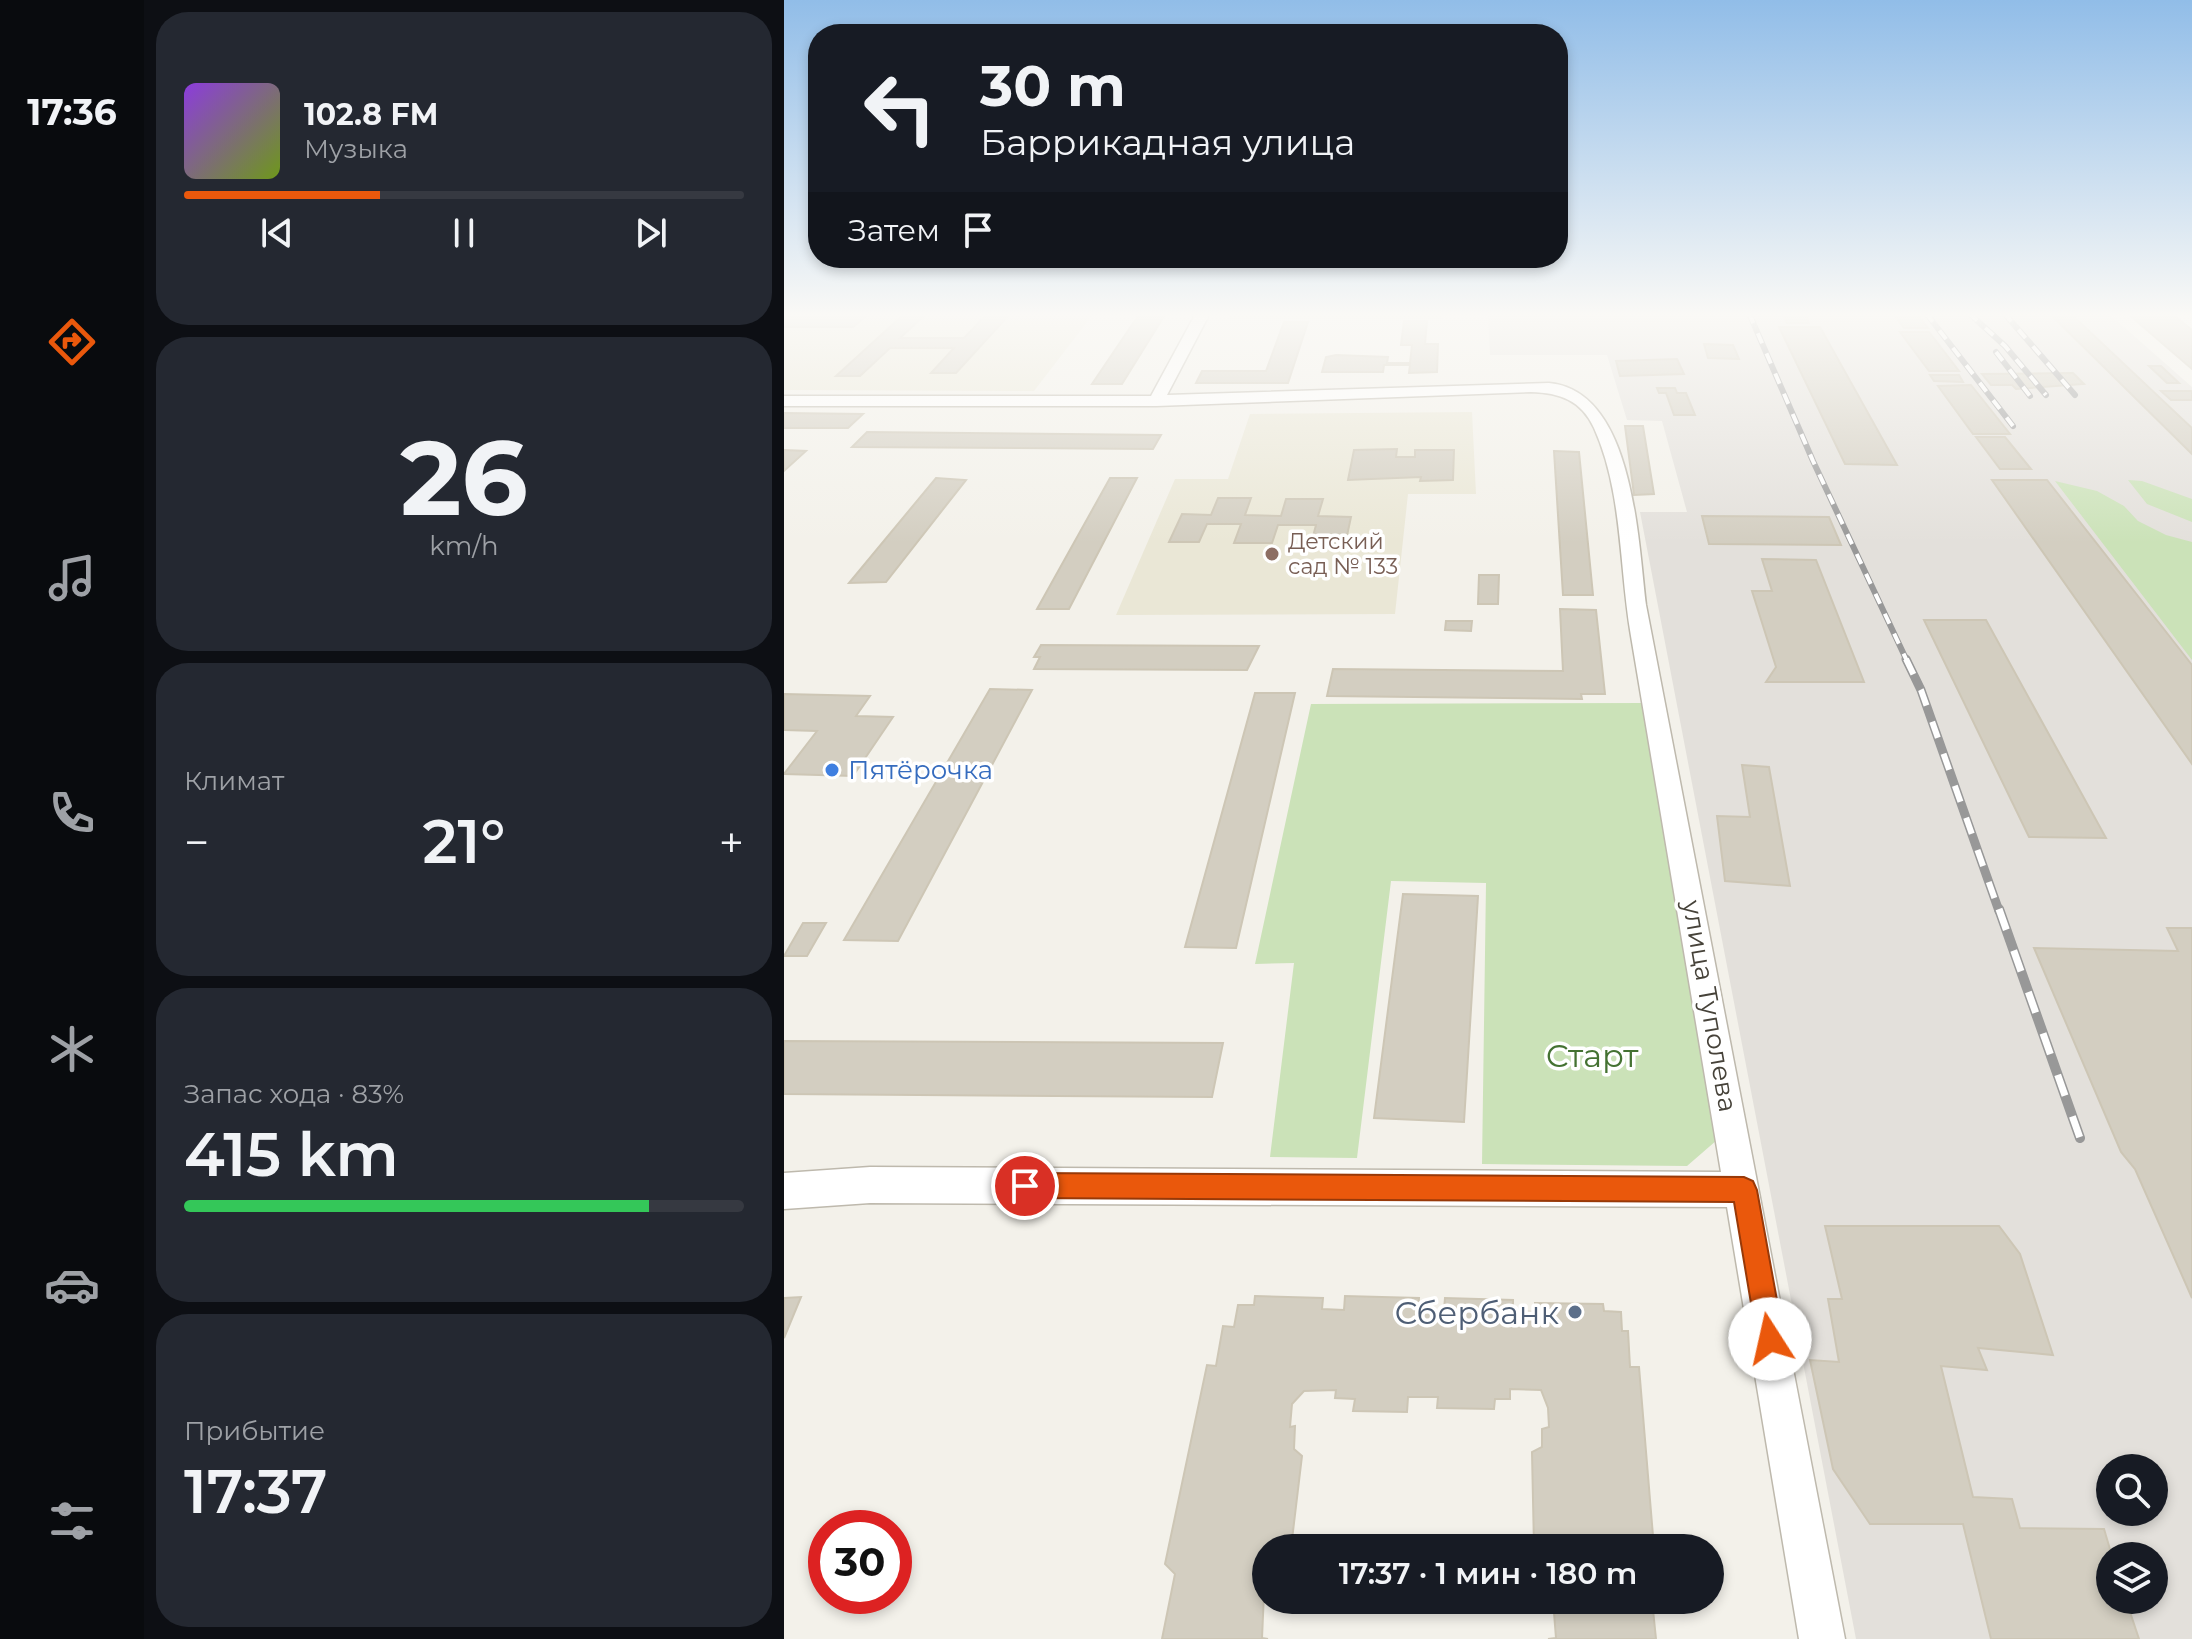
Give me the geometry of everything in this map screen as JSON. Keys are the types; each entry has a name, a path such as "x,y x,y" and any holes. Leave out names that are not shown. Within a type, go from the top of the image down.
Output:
{"street":[{"path":"784,401 1156,401 1162,389"},
{"name":"улица Туполева","path":"1156,401 1464,389"},
{"name":"улица Туполева","path":"1561,389 1567,390 1593,412 1609,445 1822,1639"},
{"path":"784,1191 870,1185 1744,1190"}],"shaded area":[{"path":"784,389 1035,389 1034,391"},
{"path":"1618,389 2192,389 2192,1639 1856,1639 1640,512 1687,512 1662,421 1627,420"},
{"name":"Детский сад № 133","path":"1472,412 1476,494 1408,494 1395,614 1116,615 1175,479 1228,479 1250,414"}],"green space":[{"path":"2128,480 2142,481 2192,499 2192,522 2147,504"},
{"path":"2055,481 2097,491 2124,506 2138,521 2166,535 2192,542 2192,660"},
{"name":"Старт","path":"1648,703 1717,1140 1687,1166 1482,1164 1486,883 1391,881 1357,1158 1270,1157 1294,963 1255,964 1311,704"}],"building":[{"path":"1658,389 1686,393 1695,415 1674,415 1666,393 1659,393"},
{"path":"1809,389 1855,389 1897,465 1845,464"},
{"path":"1941,389 1975,389 2010,434 1973,434"},
{"path":"2127,389 2151,389 2192,428 2192,454"},
{"path":"2161,391 2192,391 2192,400 2171,400"},
{"path":"784,413 863,414 848,428 784,428"},
{"path":"1625,426 1643,426 1654,494 1634,495"},
{"path":"867,432 1161,435 1153,449 852,447"},
{"path":"1976,437 2005,437 2031,469 2000,469"},
{"path":"1397,449 1396,457 1415,457 1415,450 1454,450 1453,480 1420,481 1421,477 1348,480 1354,450"},
{"path":"784,450 806,451 784,471"},
{"path":"1554,451 1579,452 1593,595 1563,595"},
{"path":"936,478 966,480 886,582 849,583"},
{"path":"1110,478 1137,478 1069,609 1037,609"},
{"path":"1992,480 2047,480 2192,665 2192,764"},
{"path":"1218,498 1251,498 1245,515 1281,516 1286,499 1323,499 1318,516 1351,517 1345,545 1311,544 1316,525 1278,525 1272,543 1234,543 1241,524 1207,524 1199,542 1169,542 1182,514 1211,515"},
{"path":"1702,516 1829,517 1841,545 1709,544"},
{"path":"1762,559 1816,560 1864,682 1766,682 1776,667 1752,591 1772,591"},
{"path":"1479,575 1499,575 1498,604 1478,604"},
{"path":"1560,609 1596,610 1605,694 1581,694 1582,699 1327,696 1333,669 1563,671"},
{"path":"1924,620 1986,620 2106,838 2029,837"},
{"path":"1446,621 1472,621 1471,631 1445,630"},
{"path":"1041,645 1259,646 1247,670 1034,669 1040,657 1034,657"},
{"path":"990,689 1032,690 898,941 844,940"},
{"path":"1255,693 1295,693 1236,948 1185,947"},
{"path":"784,694 870,696 856,716 893,717 853,776 784,774 817,731 784,730"},
{"path":"1742,765 1769,767 1790,886 1725,881 1717,816 1750,817"},
{"path":"1403,894 1478,896 1464,1122 1374,1118"},
{"path":"803,923 826,923 807,956 784,956"},
{"path":"2167,928 2192,928 2192,1298 2135,1169 2121,1152 2034,948 2178,951"},
{"path":"784,1041 1223,1043 1212,1097 784,1094"},
{"path":"1825,1226 1999,1226 2020,1254 2053,1355 1978,1348 1987,1370 1941,1366 1973,1497 2012,1499 2020,1528 2104,1529 2108,1542 2096,1542 2096,1614 2131,1614 2139,1639 1991,1639 1963,1524 1870,1524 1833,1469 1810,1360 1839,1362 1828,1299 1842,1299"},
{"path":"1255,1296 1323,1298 1322,1309 1344,1310 1345,1296 1419,1298 1418,1310 1444,1310 1445,1298 1513,1300 1513,1311 1535,1312 1535,1303 1603,1304 1604,1311 1621,1312 1622,1331 1628,1331 1630,1367 1639,1367 1653,1534 1534,1534 1532,1452 1542,1447 1542,1429 1549,1427 1548,1408 1541,1390 1510,1389 1510,1399 1495,1399 1494,1409 1437,1408 1438,1397 1408,1397 1407,1412 1353,1411 1355,1399 1335,1398 1336,1390 1304,1391 1292,1404 1290,1427 1295,1426 1294,1449 1302,1456 1293,1534 1252,1534 1252,1614 1263,1614 1262,1638 1268,1639 1162,1639 1175,1574 1165,1564 1207,1365 1216,1366 1223,1326 1234,1327 1238,1305 1254,1305"},
{"path":"801,1297 784,1338 784,1298"},
{"path":"1554,1614 1653,1614 1656,1639 1548,1639 1556,1638"}],"railway":[{"path":"1782,389 1907,661"},
{"path":"1985,389 2013,426"},
{"path":"2025,389 2030,396"},
{"path":"2041,389 2046,395"},
{"path":"2070,389 2075,395"},
{"path":"1906,659 1921,690 1999,911"},
{"path":"1999,909 2080,1138"}],"place":[{"name":"Детский сад № 133","path":"1272,554"},
{"name":"Пятёрочка","path":"832,770"},
{"name":"Сбербанк","path":"1575,1312"}],"route":[{"path":"1025,1186 1744,1190 1770,1339"}]}
